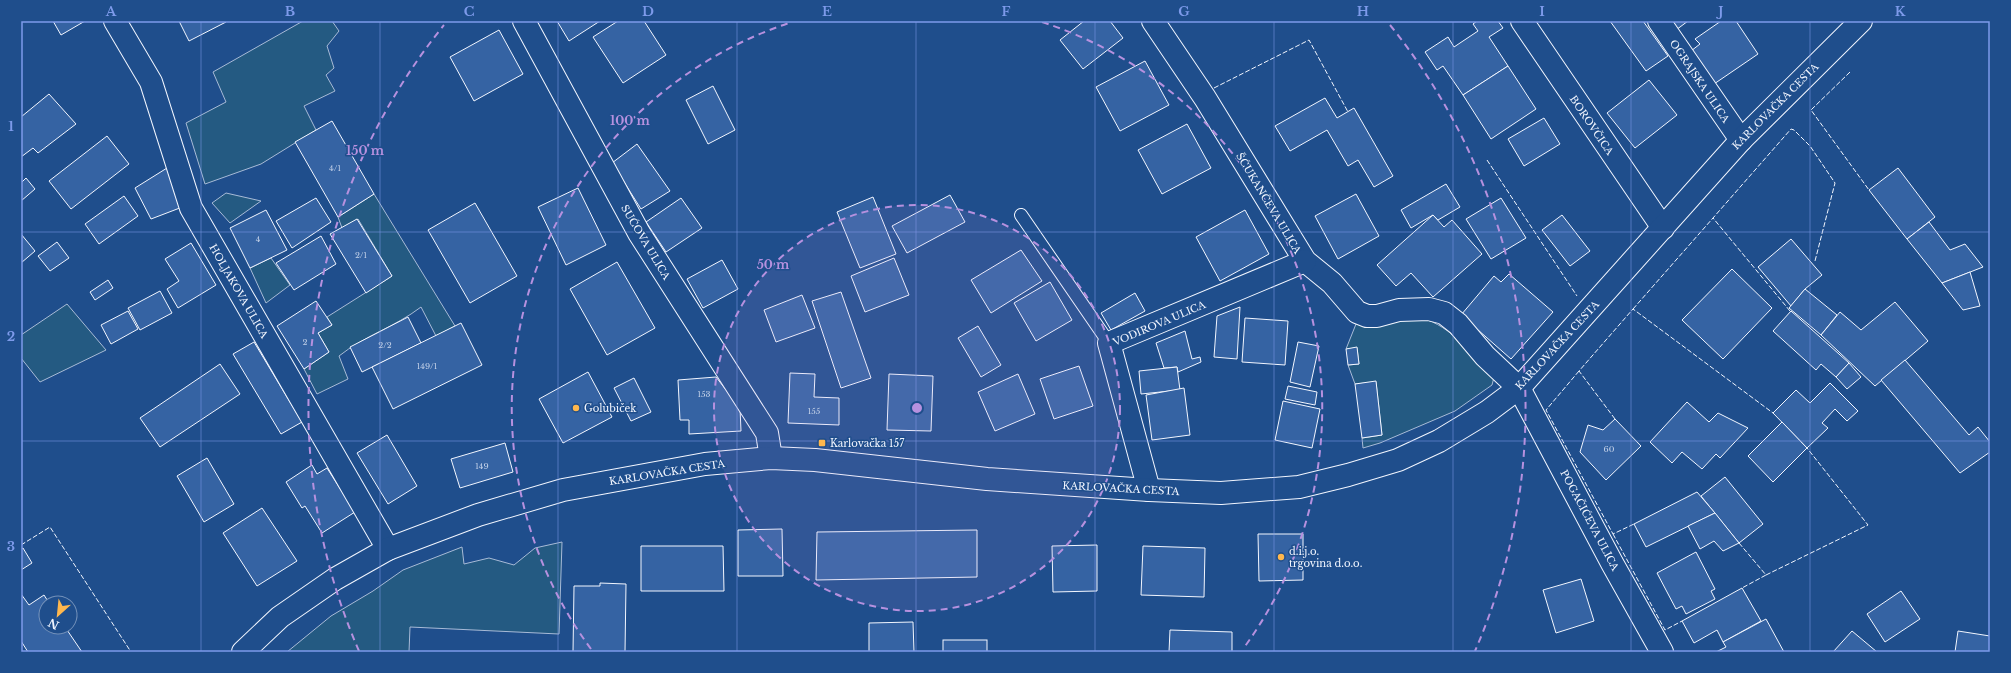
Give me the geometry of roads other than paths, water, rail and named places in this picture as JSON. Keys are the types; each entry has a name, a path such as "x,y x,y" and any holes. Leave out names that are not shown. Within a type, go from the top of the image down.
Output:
{"street":[{"name":"HOLJAKOVA ULICA","path":"115,21 152,82 191,208 388,549"},
{"name":"SUĆOVA ULICA","path":"524,21 639,233 767,433 770,458"},
{"name":"ŠĆUKANČEVA ULICA","path":"1153,21 1205,98 1305,261 1332,282 1358,312 1367,316 1377,316 1399,310 1429,309 1444,313 1458,324 1485,356 1519,388"},
{"name":"BOROVČICA","path":"1522,21 1663,228"},
{"name":"OGRAJSKA ULICA","path":"1659,21 1740,140"},
{"name":"KARLOVAČKA CESTA","path":"243,652 280,618 335,579 388,549 478,515 563,490 705,464 770,458 815,460 986,479 1150,490 1221,493 1299,487 1348,475 1398,460 1439,441 1487,412 1519,388 1740,140 1861,21"},
{"name":"VODIROVA ULICA","path":"1150,490 1109,343 1305,261"},
{"name":"POGAČIĆEVA ULICA","path":"1519,388 1612,563 1662,652"}],"lane":[{"path":"1021,215 1109,343"}],"place":[{"name":"Golubiček","path":"576,408"},
{"name":"Karlovačka 157","path":"822,443"},
{"name":"d.i.j.o. trgovina d.o.o.","path":"1281,557"}]}
